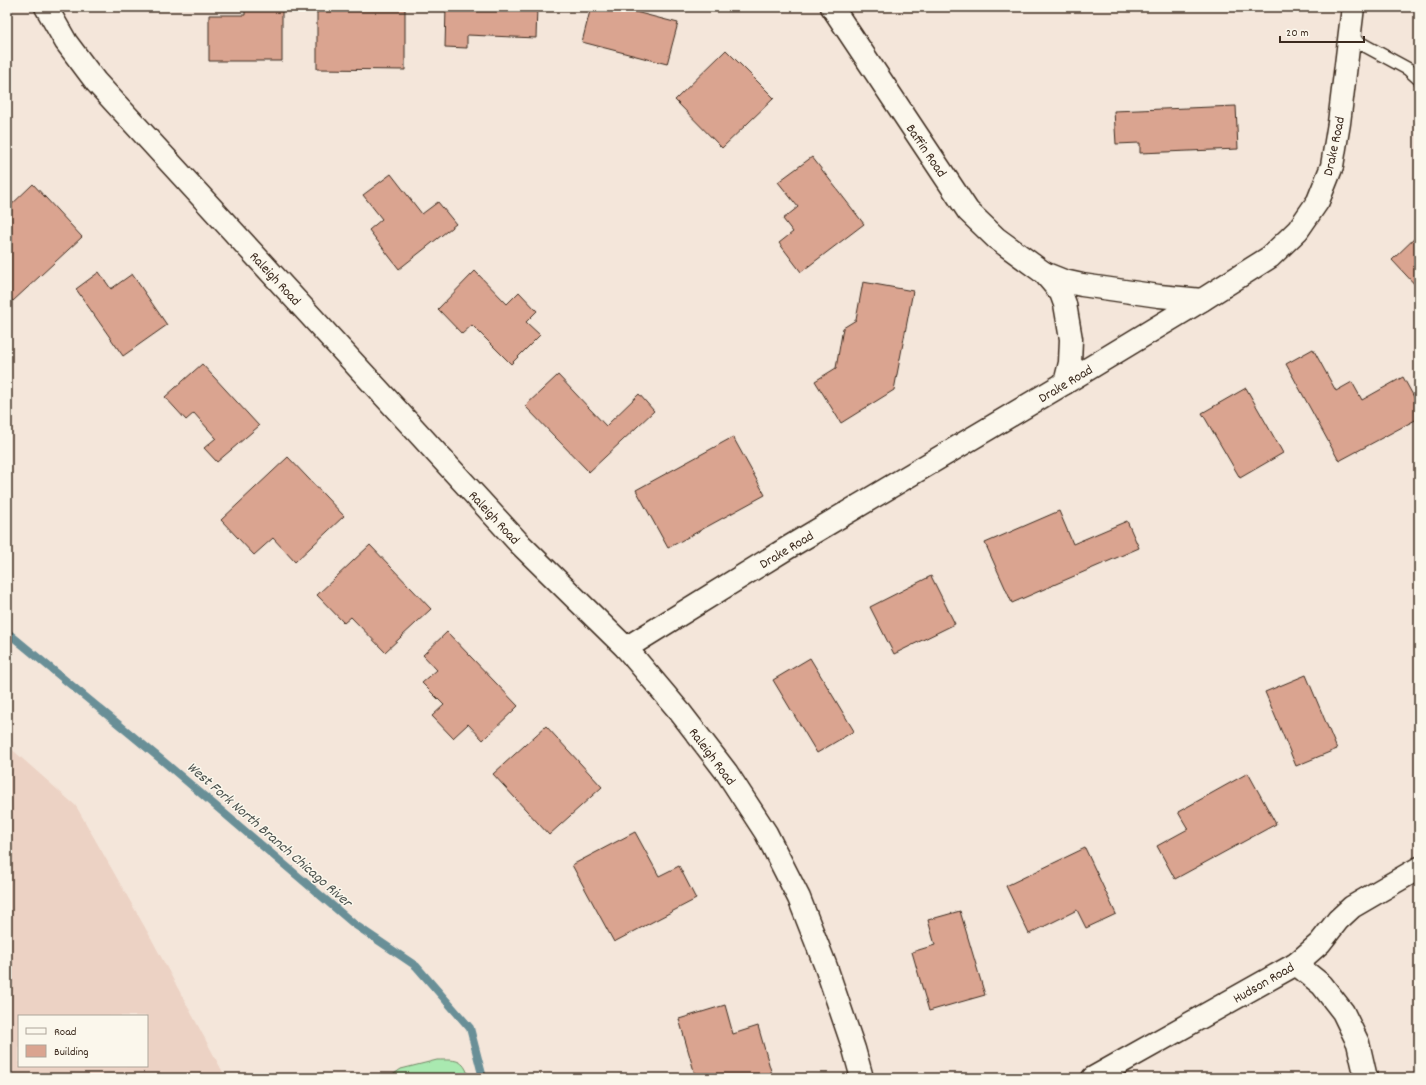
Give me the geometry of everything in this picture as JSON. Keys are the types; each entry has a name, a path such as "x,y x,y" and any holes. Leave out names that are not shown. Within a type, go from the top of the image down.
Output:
{"street":[{"name":"Raleigh Road","path":"46,7 66,42 96,82 520,544 626,648 680,712 727,773 766,833 799,898 826,967 854,1048 862,1078"},
{"name":"Baffin Road","path":"832,7 968,210 996,238 1044,273 1061,293 1066,304 1071,339 1070,363 1065,383"},
{"name":"Drake Road","path":"626,648 789,547 1065,383 1270,257 1298,230 1318,201 1332,166 1339,124 1353,7"},
{"name":"Baffin Road","path":"1044,273 1064,281 1159,296 1202,300"},
{"name":"Hudson Road","path":"1093,1078 1296,964 1320,943 1338,920 1352,908 1419,868"},
{"path":"1296,964 1322,985 1343,1012 1358,1043 1366,1078"}],"lane":[{"path":"1349,37 1408,69 1419,79"}],"shaded area":[{"path":"7,745 76,806 151,938 226,1078 7,1078"}],"green space":[{"path":"437,1060 454,1060 458,1062 467,1071 469,1078 388,1078 401,1069"}],"building":[{"path":"245,7 282,7 282,61 209,61 209,15 245,15"},
{"path":"446,7 537,7 536,38 467,35 467,48 445,47"},
{"path":"591,7 616,7 678,23 667,64 582,42"},
{"path":"317,8 405,9 405,70 317,69"},
{"path":"726,50 774,98 722,148 675,100"},
{"path":"1236,106 1238,149 1140,153 1140,143 1116,144 1114,111"},
{"path":"812,157 864,224 801,272 779,243 793,232 783,219 798,207 778,182"},
{"path":"391,174 422,214 438,202 456,224 399,269 369,230 382,219 363,195"},
{"path":"33,184 82,237 13,301 7,295 7,260 9,258 7,256 7,209"},
{"path":"1419,234 1419,289 1392,260"},
{"path":"475,271 507,304 519,292 537,311 526,322 540,335 511,364 472,325 462,334 438,309"},
{"path":"99,272 111,289 132,274 167,325 123,356 76,289"},
{"path":"863,282 913,291 894,390 841,423 815,381 836,368 843,328 856,320"},
{"path":"1313,349 1336,391 1352,382 1362,400 1403,377 1419,406 1419,418 1339,461 1286,364"},
{"path":"202,364 259,426 217,462 204,448 216,438 194,413 186,420 165,397"},
{"path":"558,375 606,426 639,394 654,411 589,472 525,406"},
{"path":"1246,388 1283,453 1240,478 1202,413"},
{"path":"733,437 765,495 668,548 636,490"},
{"path":"288,457 344,516 295,562 273,538 254,555 221,520"},
{"path":"1059,511 1073,544 1127,521 1139,548 1012,603 985,543"},
{"path":"370,545 431,609 385,652 351,617 344,623 317,595"},
{"path":"931,576 955,624 894,654 870,607"},
{"path":"447,632 518,706 483,740 468,724 453,738 432,716 444,705 422,683 437,670 423,655"},
{"path":"810,658 854,731 817,753 773,680"},
{"path":"1306,675 1337,749 1296,766 1265,692"},
{"path":"546,726 602,787 549,835 493,774"},
{"path":"1248,773 1276,824 1175,879 1157,846 1188,829 1178,812"},
{"path":"635,832 659,876 679,866 696,899 614,942 572,865"},
{"path":"1085,848 1116,914 1086,928 1077,910 1029,934 1006,886"},
{"path":"960,911 985,995 929,1011 912,952 935,945 928,920"},
{"path":"725,1005 733,1034 758,1026 773,1078 696,1078 679,1019"}],"waterway":[{"name":"West Fork North Branch Chicago River","path":"7,632 163,761 354,924 416,966 470,1028 483,1078"}]}
